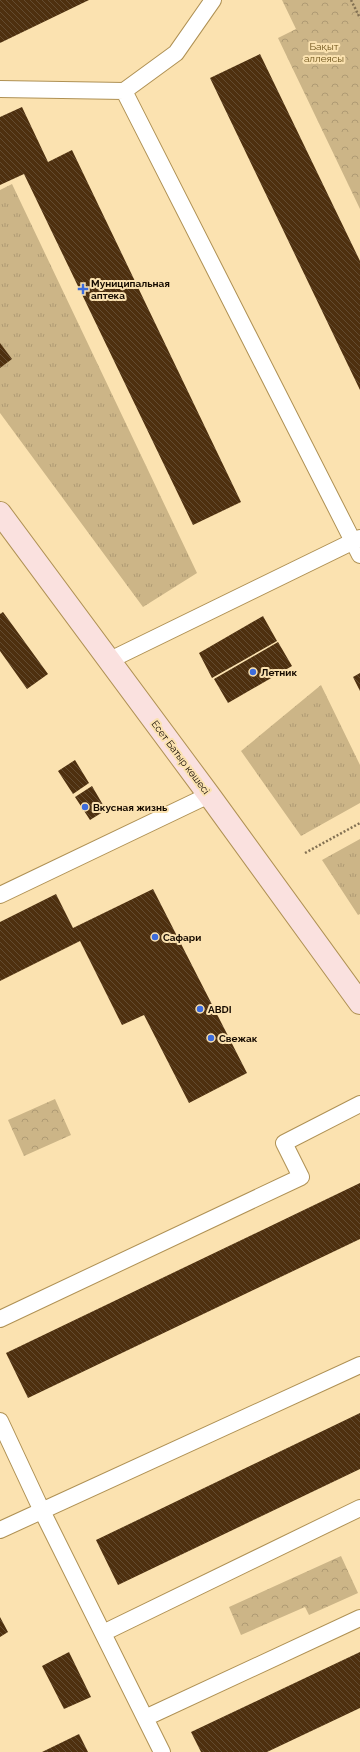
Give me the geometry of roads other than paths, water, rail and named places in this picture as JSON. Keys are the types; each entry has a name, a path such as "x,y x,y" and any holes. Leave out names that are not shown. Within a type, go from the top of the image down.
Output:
{"street":[{"name":"Есет Батыр көшесі","path":"0,514 209,795 360,1003"}],"lane":[{"path":"0,88 124,91 176,53 213,0"},
{"path":"108,661 358,545 124,91"},
{"path":"0,895 209,795"},
{"path":"0,1319 301,1177 284,1143 360,1104"},
{"path":"0,1530 360,1365"},
{"path":"1,1428 162,1752"},
{"path":"103,1633 360,1508"},
{"path":"146,1718 360,1618"}],"place":[{"name":"Муниципальная аптека","path":"83,289"},
{"name":"Летник","path":"253,672"},
{"name":"Вкусная жизнь","path":"85,807"},
{"name":"Сафари","path":"155,937"},
{"name":"ABDI","path":"200,1009"},
{"name":"Свежак","path":"211,1038"}],"park label":[{"name":"Бақыт аллеясы","path":"324,52"}]}
